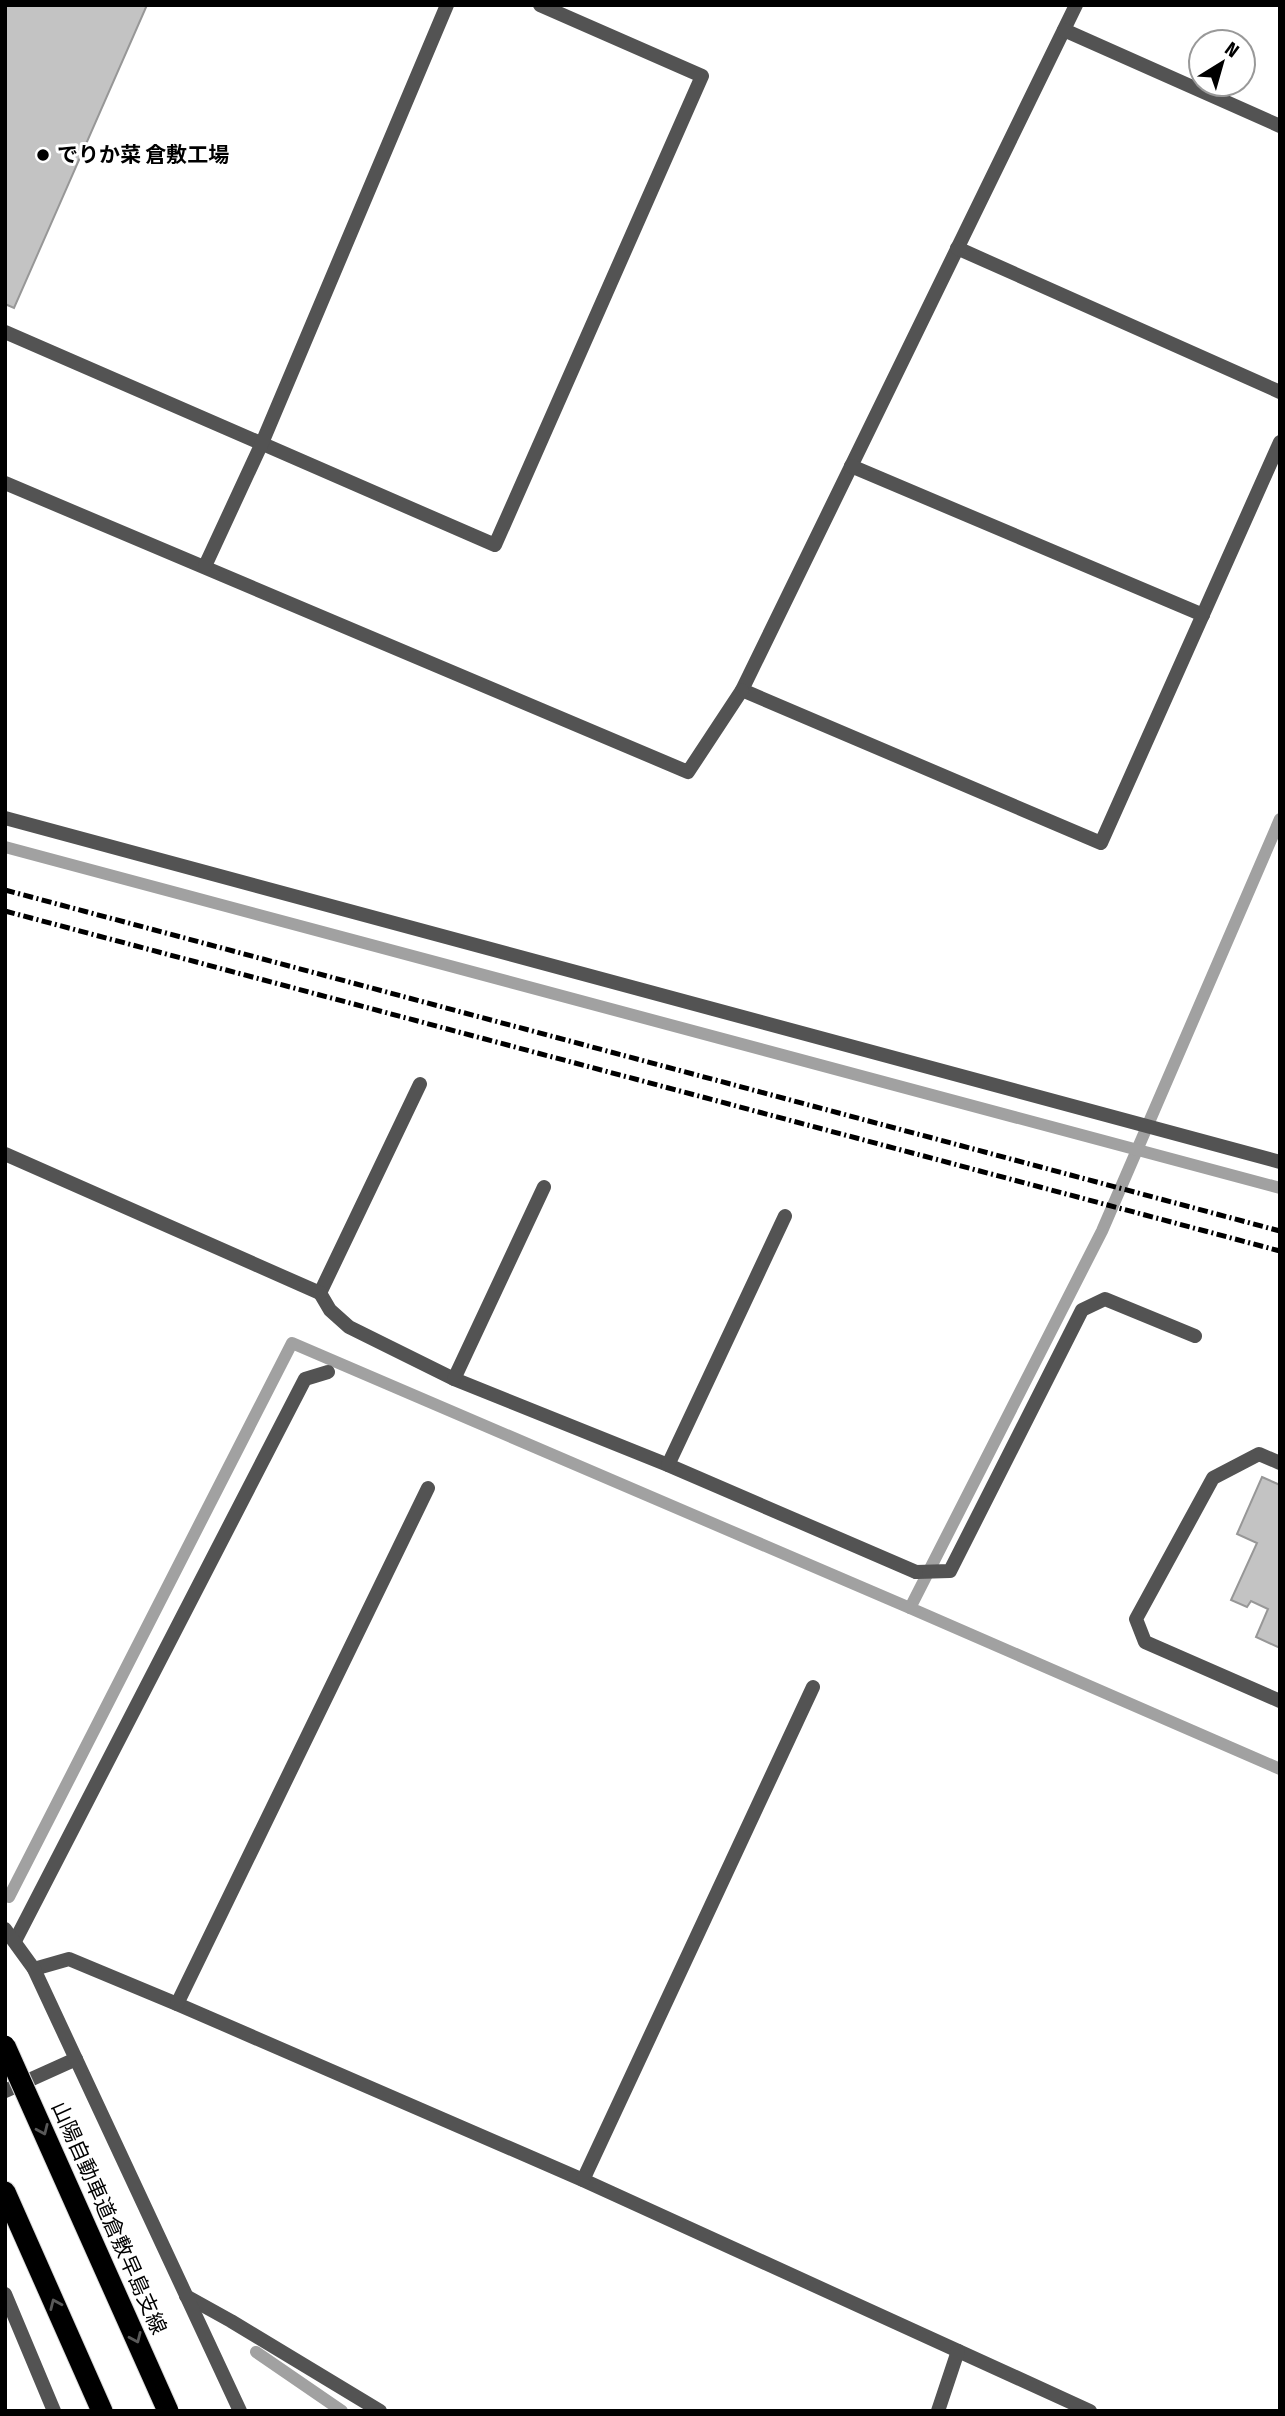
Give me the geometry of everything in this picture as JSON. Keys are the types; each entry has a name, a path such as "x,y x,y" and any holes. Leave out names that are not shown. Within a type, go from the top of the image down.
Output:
{"highway":[{"name":"山陽自動車道倉敷早島支線","path":"5,2046 168,2411"},
{"path":"5,2192 102,2411"}],"street":[{"path":"205,566 262,443 447,5"},
{"path":"5,332 495,545 702,76 540,5"},
{"path":"5,482 688,772 742,690 1076,5"},
{"path":"1064,30 1280,126"},
{"path":"957,248 1280,393"},
{"path":"742,690 1101,843 1280,442"},
{"path":"851,466 1203,615"},
{"path":"5,818 1280,1162"},
{"path":"320,1293 420,1084"},
{"path":"5,1154 320,1293 330,1310 349,1327 454,1379 668,1465 916,1572 950,1570 1082,1310 1105,1299 1195,1336"},
{"path":"454,1379 544,1187"},
{"path":"668,1465 785,1216"},
{"path":"15,1941 304,1379 328,1372"},
{"path":"1280,1463 1259,1454 1213,1478 1136,1619 1145,1642 1280,1701"},
{"path":"177,2004 428,1488"},
{"path":"583,2180 813,1687"},
{"path":"5,1929 34,1969 240,2411"},
{"path":"34,1969 69,1959 177,2004 583,2180 1090,2411"},
{"path":"5,2091 76,2059"},
{"path":"5,2294 54,2411"},
{"path":"186,2297 231,2321 380,2411"},
{"path":"938,2411 958,2351"}],"building":[{"name":"でりか菜 倉敷工場","path":"5,5 147,5 14,308 5,304"},
{"path":"1262,1477 1280,1485 1280,1648 1256,1637 1268,1609 1251,1601 1247,1607 1231,1600 1257,1543 1237,1534"}],"waterway":[{"path":"1280,819 1102,1231 910,1608 1280,1769"},
{"path":"5,847 1280,1188"},
{"path":"9,1897 292,1343 910,1608"},
{"path":"256,2352 342,2411"}],"railway":[{"path":"5,890 1280,1231"},
{"path":"5,911 1280,1251"}],"place":[{"name":"でりか菜 倉敷工場","path":"43,155"}]}
